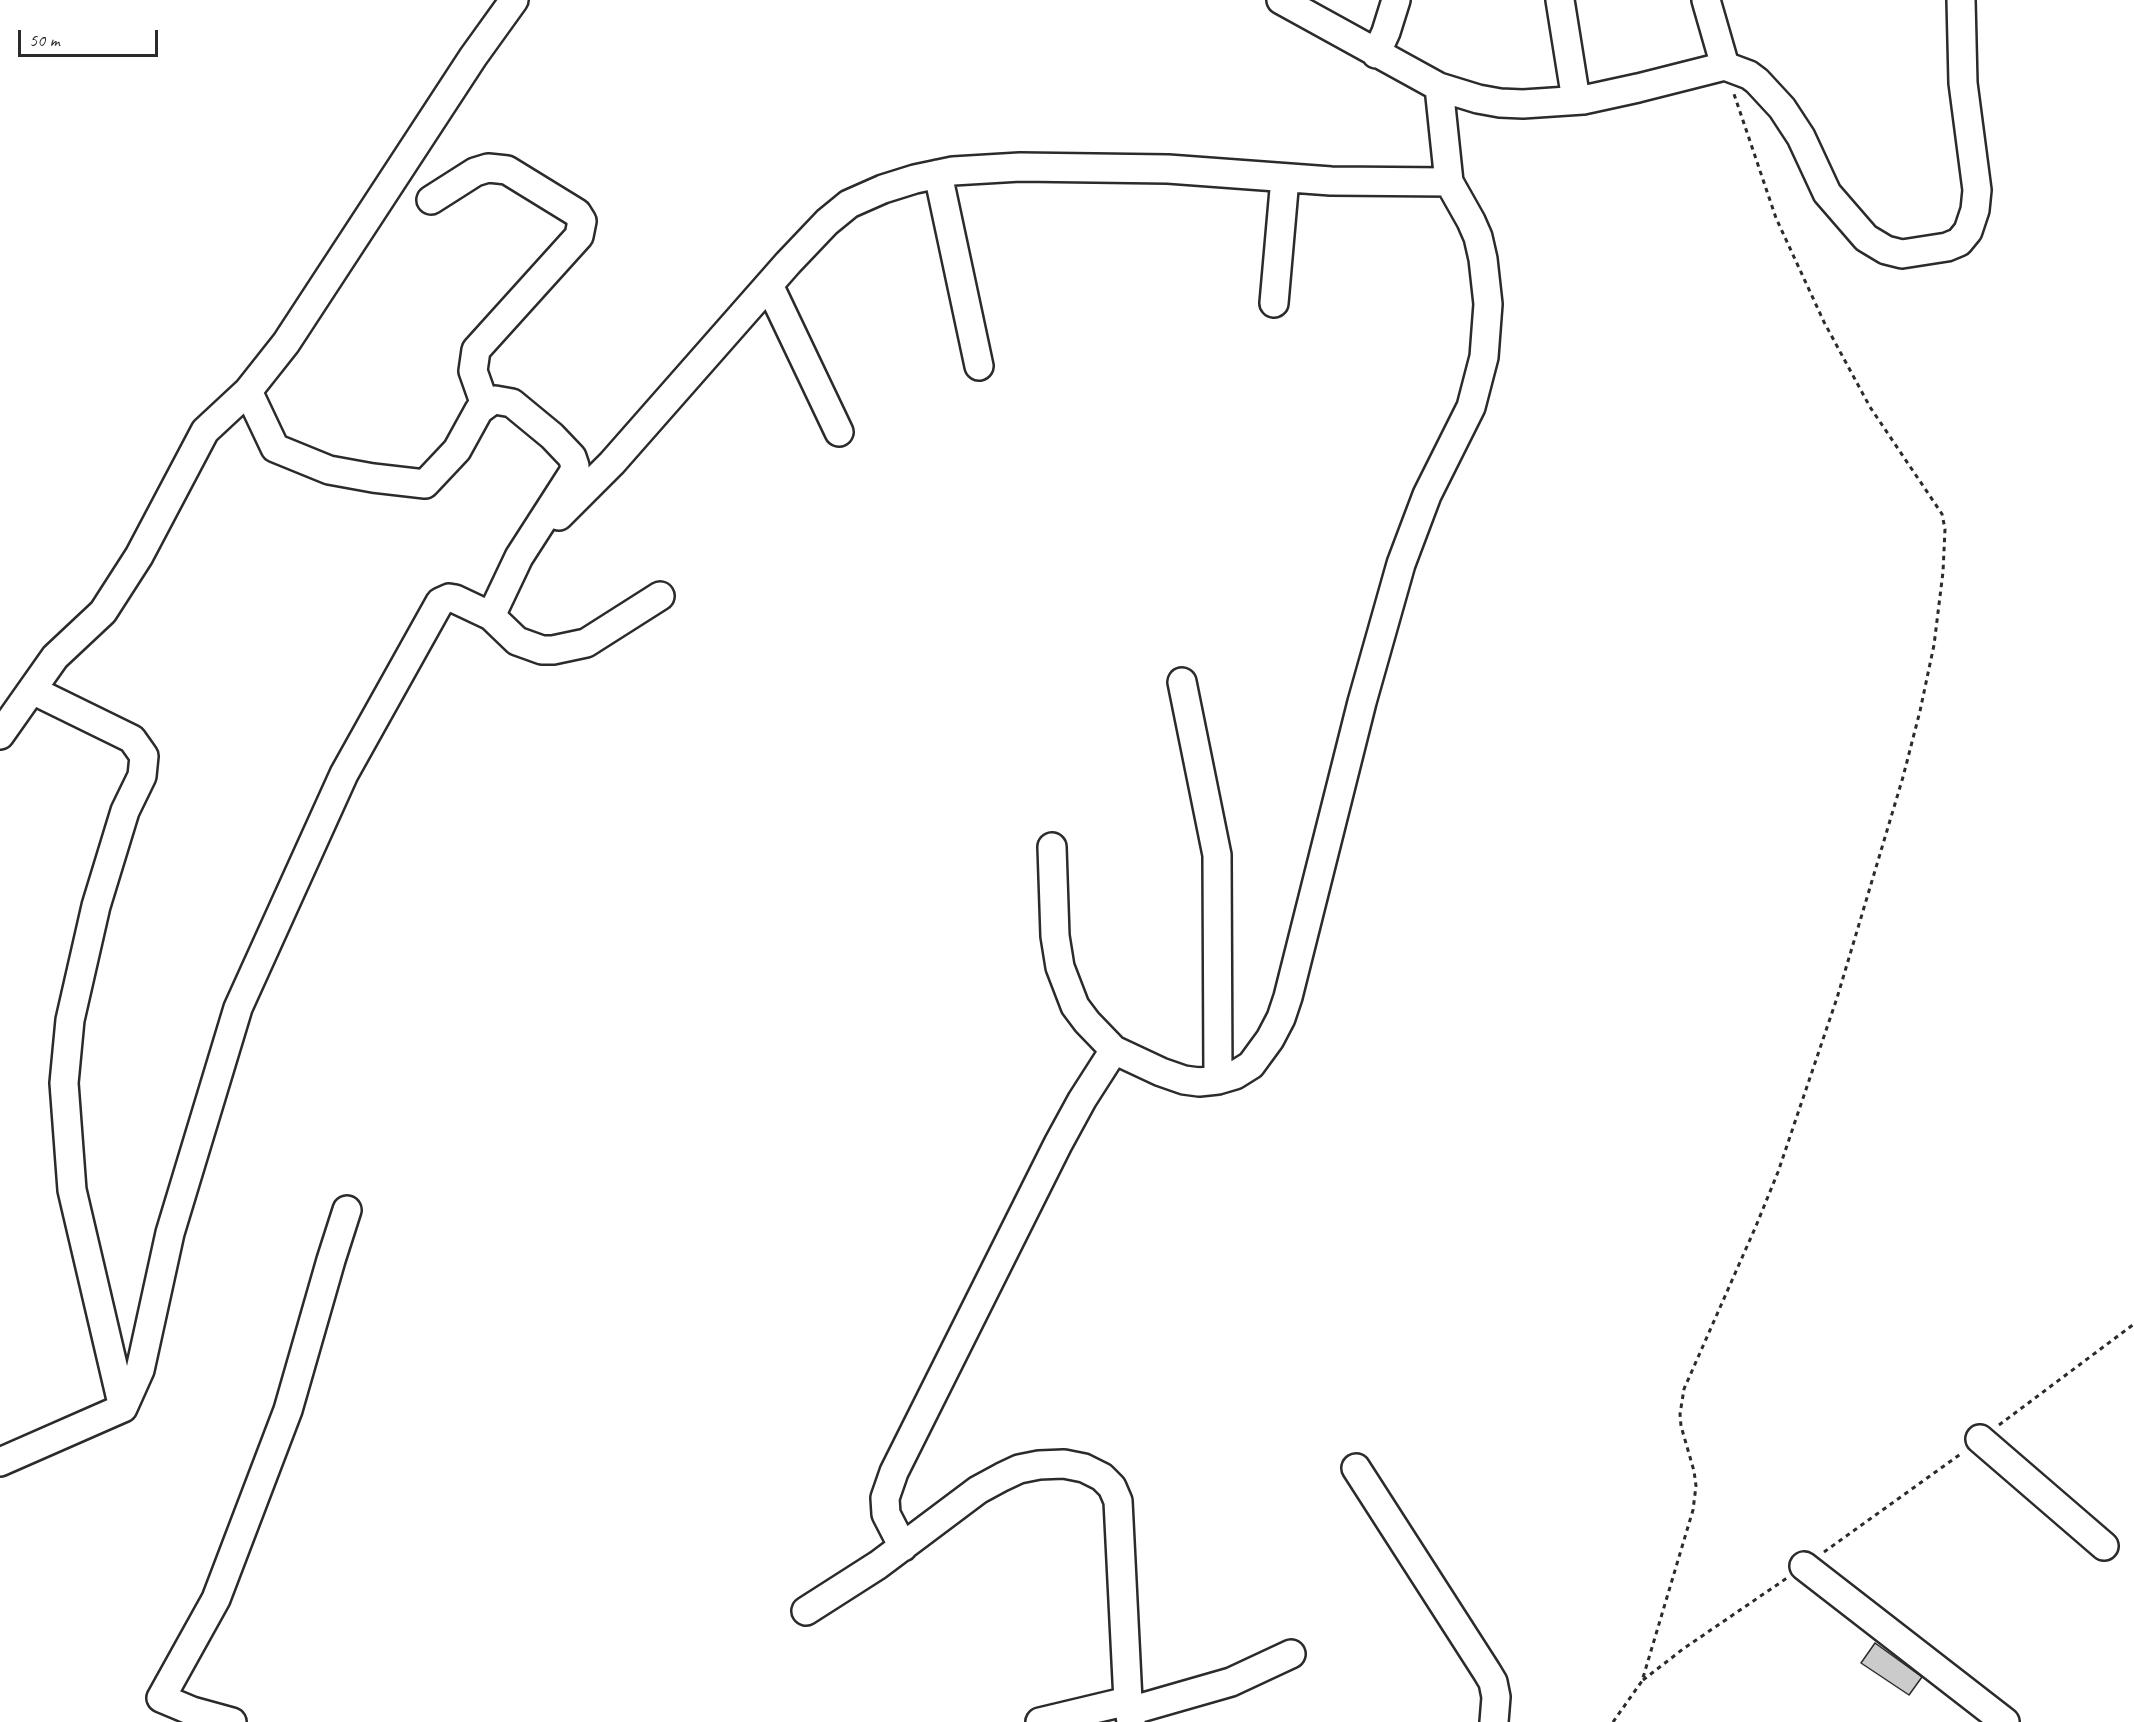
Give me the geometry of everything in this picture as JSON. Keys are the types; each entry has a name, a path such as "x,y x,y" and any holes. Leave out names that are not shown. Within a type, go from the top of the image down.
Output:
{"street":[{"path":"0,735 55,657 103,612 139,556 205,431 248,391 286,343 473,57 514,0"},
{"path":"1281,0 1439,87 1500,104 1576,100 1638,88 1725,66 1749,75 1782,108 1801,137 1827,193 1866,238 1886,250 1902,254 1947,247 1959,242 1968,231 1975,210 1977,190 1963,83 1961,0"},
{"path":"1376,54 1386,32 1395,0"},
{"path":"1560,0 1576,100"},
{"path":"1706,0 1725,66"},
{"path":"1052,847 1055,936 1060,967 1075,1006 1087,1022 1114,1050 1184,1080 1199,1082 1218,1080 1235,1075 1251,1065 1270,1039 1281,1018 1288,997 1362,702 1401,564 1424,504 1472,407 1479,382 1487,332 1488,304 1485,274 1478,237 1449,182 1439,87"},
{"path":"519,557 612,463 768,285 827,222 849,204 883,189 952,171 1020,167 1168,169 1331,181 1449,182"},
{"path":"431,200 475,172 498,168 507,170 577,213 582,221 579,236 476,350 473,371 485,405"},
{"path":"938,174 979,366"},
{"path":"1274,303 1285,178"},
{"path":"768,285 839,432"},
{"path":"248,391 275,448 329,470 373,478 425,484 457,450 479,410 495,400 512,403 552,436 574,462 573,473 519,557 491,616"},
{"path":"0,1462 123,1408 140,1370 170,1233 238,1008 344,774 440,602 449,598 455,599 491,616 517,641 542,650 553,650 586,643 660,596"},
{"path":"1182,682 1217,855 1218,1080"},
{"path":"32,690 132,739 144,756 142,776 125,812 96,906 70,1020 64,1083 72,1190 123,1408"},
{"path":"903,1547 886,1514 888,1487 894,1472 1058,1144 1082,1100 1114,1050"},
{"path":"232,1722 192,1711 163,1710 220,1588 288,1410 347,1210"},
{"path":"1980,1440 2104,1546"},
{"path":"806,1611 903,1547 978,1490 1019,1469 1064,1464 1084,1468 1102,1477 1112,1487 1119,1501 1130,1711"},
{"path":"1356,1468 1493,1682 1496,1697 1494,1722"},
{"path":"1804,1566 2005,1722"},
{"path":"1040,1722 1130,1711 1231,1682 1291,1654"}],"path":[{"path":"1642,1682 1694,1510 1696,1486 1694,1471 1681,1426 1684,1389 1778,1172 1837,998 1920,711 1934,645 1945,542 1944,521 1938,507 1870,407 1824,322 1785,240 1762,183 1725,66"},
{"path":"1613,1722 1642,1682 1683,1649 1750,1605 1980,1440 2134,1324"}],"building":[{"path":"1875,1643 1922,1677 1909,1695 1861,1663"}]}
